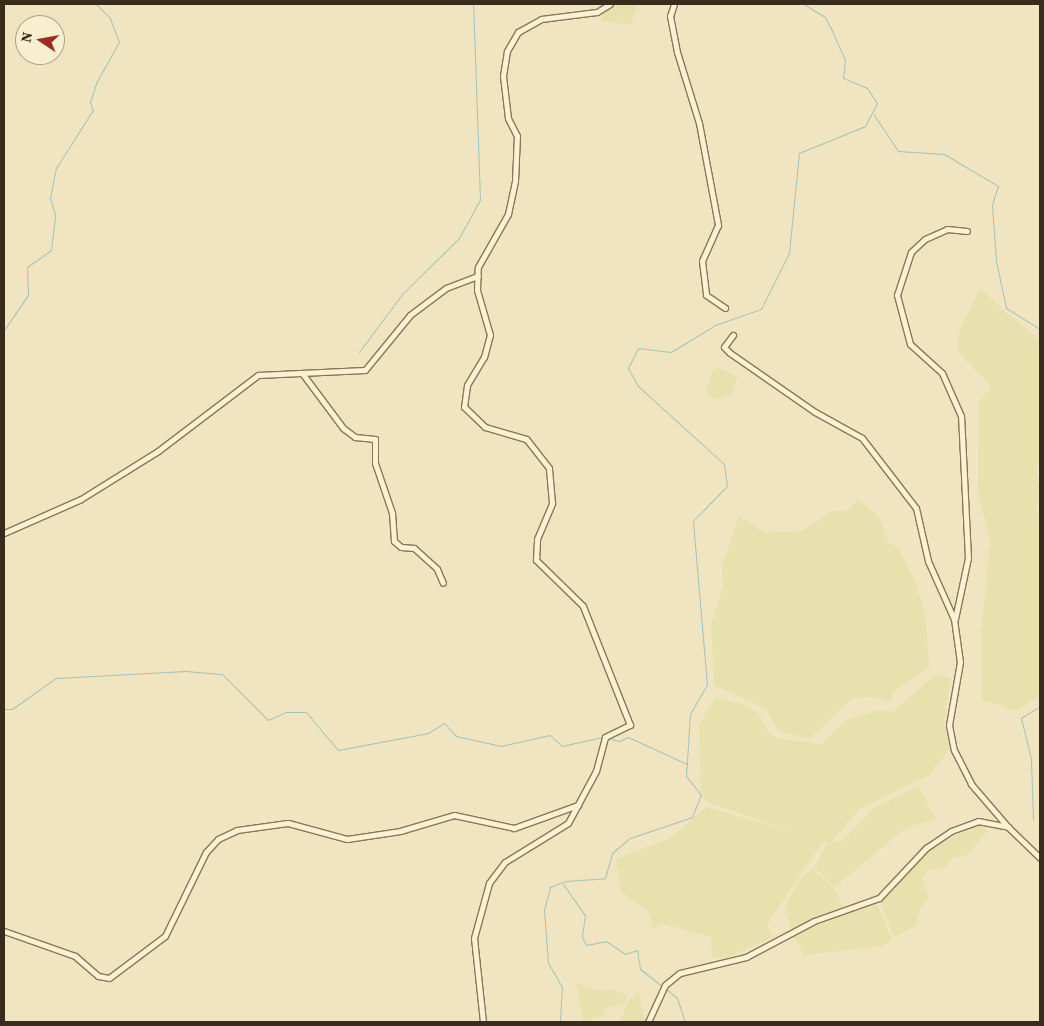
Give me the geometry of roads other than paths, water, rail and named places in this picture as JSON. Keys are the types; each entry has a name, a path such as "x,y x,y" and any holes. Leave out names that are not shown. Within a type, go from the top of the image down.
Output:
{"street":[{"path":"483,1022 474,938 489,883 505,862 568,823 596,771 605,736 624,731 630,721 583,606 536,560 537,539 553,497 549,468 526,439 485,427 464,406 467,385 484,357 490,335 478,276 512,200 517,136 508,118 503,76 512,38 541,19 597,12 610,4"},
{"path":"674,4 670,16 676,52 699,122 718,226 702,261 706,295 725,308"},
{"path":"954,619 968,558 961,416 942,373 910,344 897,295 911,252 925,239 948,229 967,231"},
{"path":"4,533 81,500 126,471 252,378 365,370 410,315 446,288 478,276"},
{"path":"733,335 724,347 730,353 820,415 849,427 875,450 916,508 928,561 954,619 960,662 949,725 954,750 971,784 1008,827 1040,858"},
{"path":"302,373 343,428 355,437 375,439 375,463 392,513 394,541 401,547 414,548 437,570 443,583"},
{"path":"4,932 75,956 98,976 109,978 165,936 206,852 218,839 236,830 288,823 347,839 400,831 454,815 514,828 578,805"},
{"path":"648,1022 665,985 680,973 746,957 814,921 879,898 926,848 951,831 978,821 1008,827"}],"waterway":[{"path":"4,330 28,295 27,267 51,250 55,215 50,198 56,168 93,110 90,102 96,83 119,42 110,18 96,4"},
{"path":"359,352 402,294 459,238 480,200 473,4"},
{"path":"560,1022 562,987 548,963 544,910 550,887 566,881 605,878 612,853 630,838 692,817 701,795 686,776 690,714 707,685 693,521 727,486 724,464 638,386 628,368 638,348 671,352 715,325 761,309 789,253 799,153 865,126 877,103 867,88 843,78 845,60 825,17 803,4"},
{"path":"874,115 898,151 944,154 998,186 992,205 996,261 1006,308 1040,329"},
{"path":"4,709 12,709 56,678 186,671 222,674 268,720 286,712 306,712 338,750 428,733 444,723 456,736 501,746 550,735 562,746 602,737"},
{"path":"1033,820 1031,759 1021,718 1040,706"},
{"path":"609,738 619,741 628,737 687,764"},
{"path":"563,884 585,915 582,937 586,945 606,941 625,954 637,950 640,969 662,986"},
{"path":"665,988 677,998 685,1022"}]}
